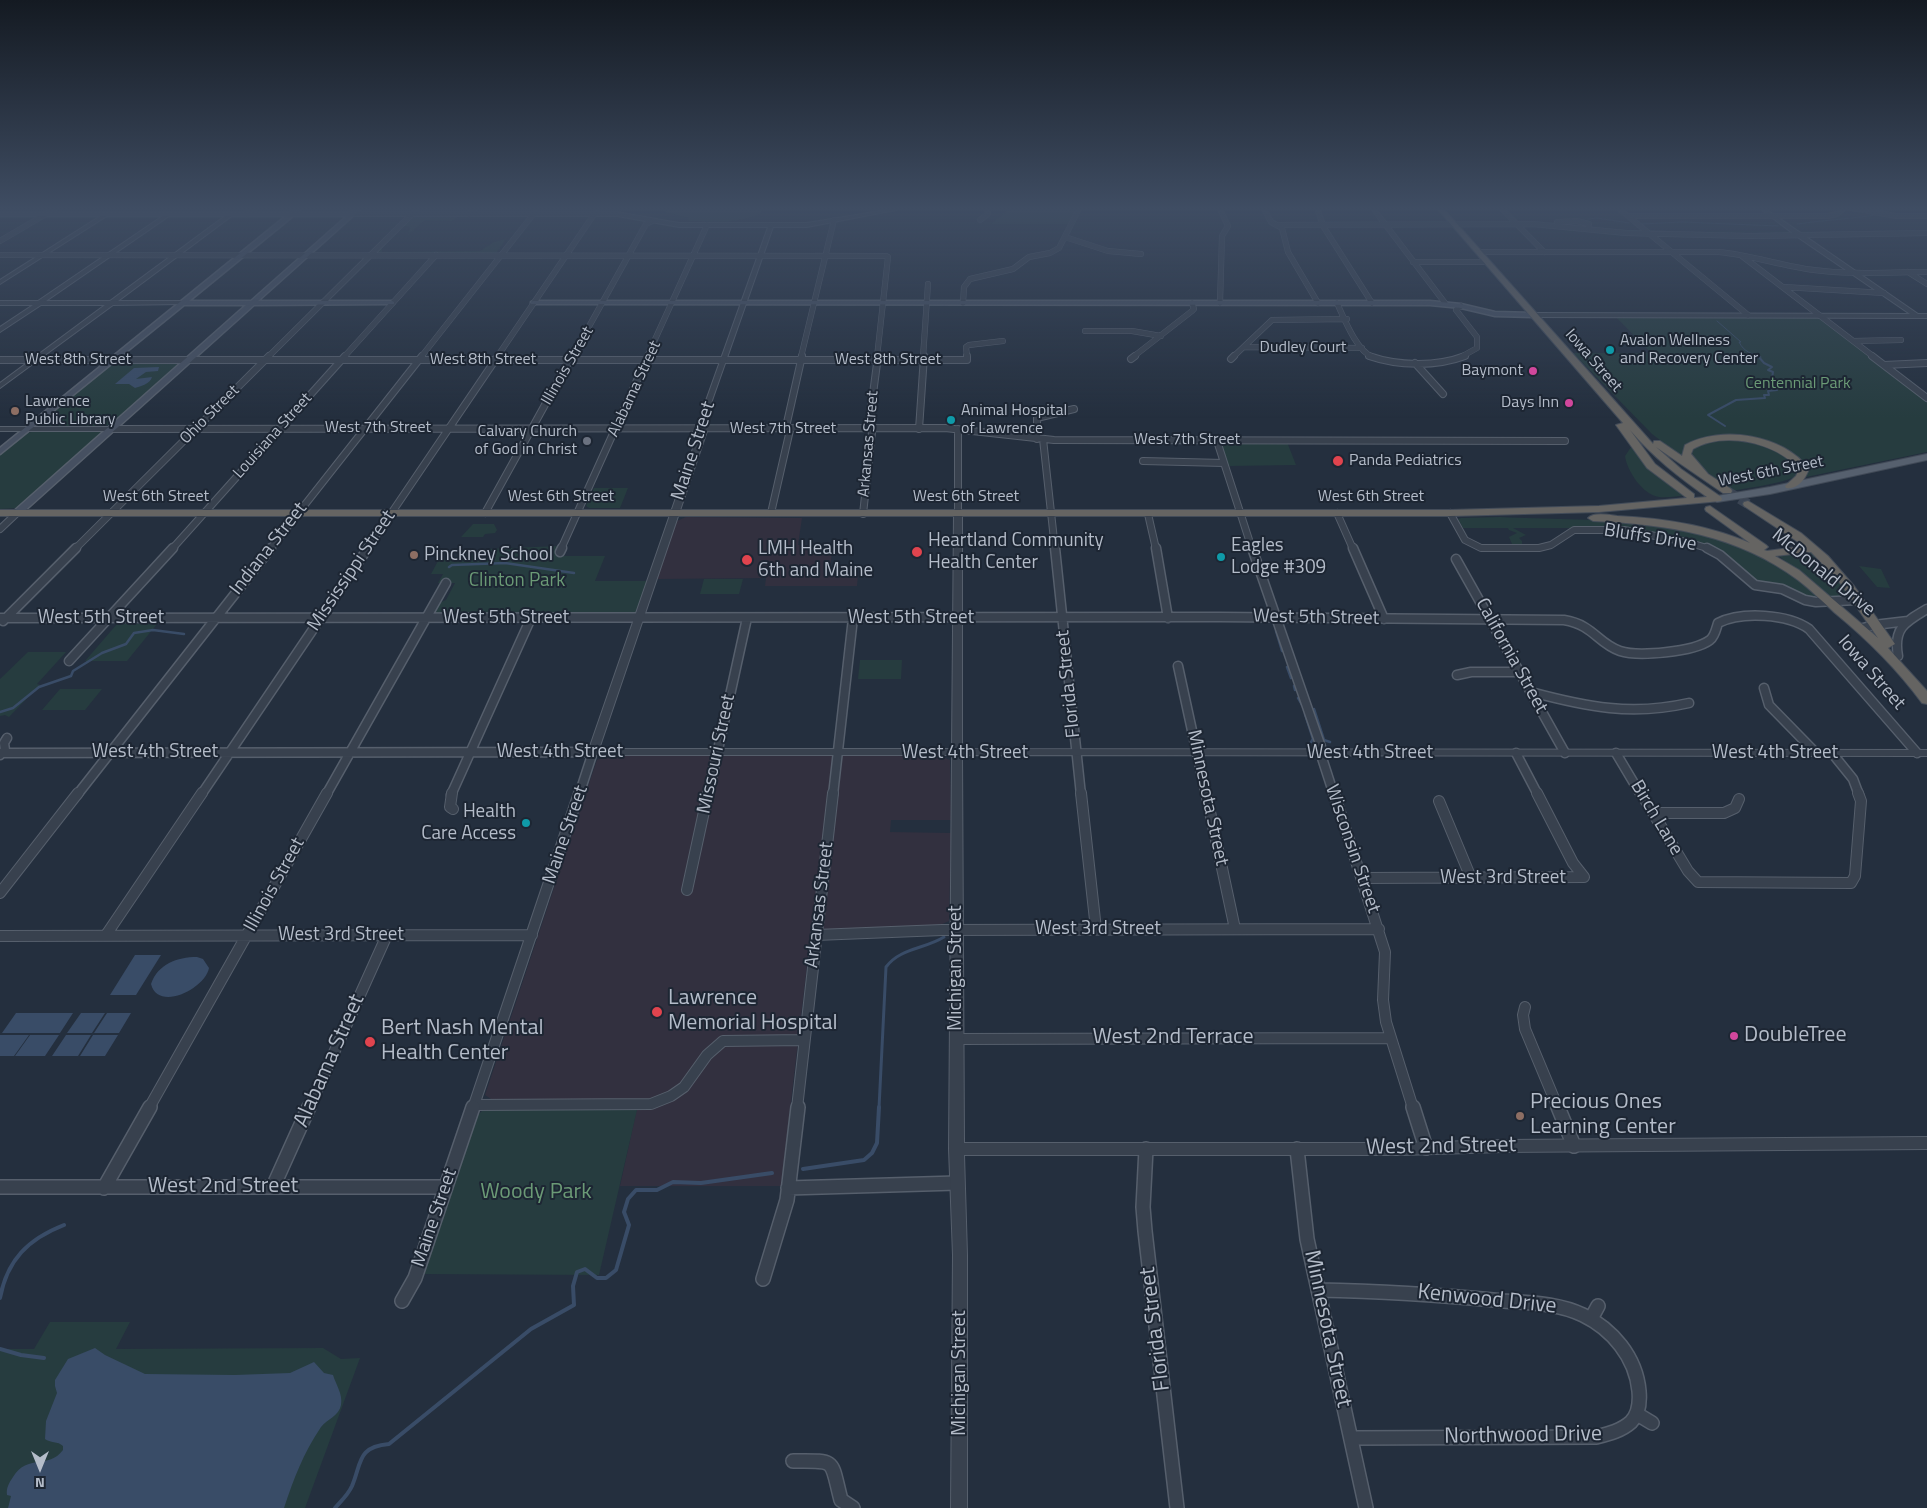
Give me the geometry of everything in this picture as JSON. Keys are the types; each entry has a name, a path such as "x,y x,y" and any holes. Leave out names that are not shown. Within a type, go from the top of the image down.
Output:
{"highway":[{"name":"Iowa Street","path":"1500,277 1610,404 1662,458 1717,500"},
{"path":"1610,404 1662,446 1728,491"},
{"path":"1610,404 1623,430 1645,461 1690,496"},
{"path":"1705,476 1688,458 1686,454 1688,447 1698,441 1710,438 1742,439 1776,448 1801,463 1804,469 1803,474 1790,486"},
{"name":"West 6th Street","path":"0,513 1450,513 1637,507 1717,500"},
{"name":"McDonald Drive","path":"1748,504 1813,548 1839,574 1857,600 1868,626 1927,700"},
{"name":"McDonald Drive","path":"1710,510 1868,626 1898,656 1906,672"},
{"path":"1503,512 1533,517 1632,519 1689,527 1744,545 1774,560 1802,578"},
{"path":"1771,553 1813,548"}],"main road":[{"path":"0,452 214,277"},
{"path":"17,513 281,277"},
{"path":"181,304 392,303"},
{"path":"533,303 1445,303 1495,314 1534,316"},
{"name":"West 6th Street","path":"1717,500 1927,457"}],"street":[{"path":"0,330 77,277"},
{"path":"0,386 146,277"},
{"name":"Ohio Street","path":"2,620 348,277"},
{"name":"Louisiana Street","path":"69,661 110,618 415,277"},
{"name":"Indiana Street","path":"0,892 483,277"},
{"name":"Mississippi Street","path":"106,935 551,277"},
{"name":"Illinois Street","path":"485,513 616,277"},
{"name":"Alabama Street","path":"560,552 684,277"},
{"name":"Maine Street","path":"402,1301 415,1278 639,618 702,428 706,409 753,277"},
{"path":"771,513 790,430 786,427 821,277"},
{"name":"Arkansas Street","path":"863,514 872,432 869,424 886,277"},
{"path":"963,303 964,287 970,279 976,277"},
{"path":"1220,303 1221,277"},
{"path":"1303,277 1318,303"},
{"path":"1356,277 1372,303"},
{"path":"1426,277 1445,303"},
{"path":"1703,277 1748,315"},
{"path":"1771,277 1927,398"},
{"path":"1860,277 1927,323"},
{"path":"920,428 928,284"},
{"path":"1784,287 1884,293"},
{"path":"1131,360 1192,311 1194,308 1192,303"},
{"path":"1337,303 1347,319 1349,328 1366,355 1375,358 1415,363 1439,362 1463,357 1477,348 1477,337 1456,310 1461,306"},
{"path":"0,304 181,304"},
{"path":"1534,316 1927,316"},
{"path":"1231,359 1274,320 1347,319"},
{"path":"1084,331 1126,331 1160,336"},
{"path":"1853,341 1900,340"},
{"path":"967,360 966,347 969,344 1002,341"},
{"name":"Dudley Court","path":"1244,347 1362,348"},
{"name":"West 8th Street","path":"0,360 967,360"},
{"path":"1415,363 1444,394"},
{"path":"1884,365 1927,363"},
{"path":"1918,390 1927,390"},
{"name":"Florida Street","path":"1074,408 1037,418 1051,514 1096,929"},
{"name":"West 7th Street","path":"0,429 920,428 958,429 1040,439 1565,440"},
{"name":"Michigan Street","path":"958,429 956,1150 960,1255 960,1508"},
{"name":"Wisconsin Street","path":"1217,440 1306,703 1379,929 1385,952 1384,1010 1426,1148"},
{"path":"1143,461 1224,463"},
{"path":"0,528 17,513"},
{"path":"1337,513 1384,619"},
{"name":"Bluffs Drive","path":"1450,513 1465,540 1481,548 1539,548 1551,545 1574,530 1624,530 1703,546 1720,555 1755,585 1782,589 1811,601 1857,600"},
{"path":"1148,514 1163,582 1168,618"},
{"name":"California Street","path":"1456,559 1565,753"},
{"name":"Illinois Street","path":"104,1188 446,583"},
{"path":"1898,656 1896,637 1898,632 1909,621 1927,609"},
{"name":"West 5th Street","path":"2,620 110,618 1490,619 1576,621 1589,627 1614,649 1640,655 1706,643 1714,634 1718,623 1726,619 1782,617 1797,620"},
{"path":"453,809 450,807 450,797 531,618"},
{"name":"Missouri Street","path":"687,890 747,618"},
{"name":"Arkansas Street","path":"764,1279 788,1188 852,618"},
{"name":"Iowa Street","path":"1797,620 1805,625 1922,753"},
{"path":"1868,626 1909,621"},
{"name":"Minnesota Street","path":"1178,666 1235,929"},
{"path":"1458,675 1470,672 1519,672"},
{"path":"1764,688 1770,706 1816,753"},
{"path":"1531,692 1586,705 1632,712 1658,710 1689,702"},
{"path":"2,754 7,738"},
{"name":"West 4th Street","path":"2,754 110,752 1922,753"},
{"name":"West 3rd Street","path":"1362,878 1584,877 1574,863 1516,753"},
{"name":"Birch Lane","path":"1616,753 1688,871 1698,882 1851,883 1855,876 1862,800 1853,779 1832,753"},
{"path":"1653,813 1724,813 1735,808 1739,799"},
{"path":"1439,801 1471,878"},
{"name":"West 3rd Street","path":"816,935 956,930 1379,929"},
{"name":"Alabama Street","path":"273,1187 387,935"},
{"name":"West 3rd Street","path":"0,936 532,935"},
{"path":"1525,1007 1523,1015 1525,1029 1574,1146"},
{"name":"West 2nd Terrace","path":"956,1039 1391,1038"},
{"path":"474,1105 651,1104 670,1096 687,1085 703,1060 715,1046 723,1041 804,1040"},
{"name":"West 2nd Street","path":"956,1150 1927,1143"},
{"name":"Florida Street","path":"1146,1149 1143,1207 1145,1231 1177,1508"},
{"name":"Minnesota Street","path":"1297,1149 1302,1206 1318,1290 1366,1508"},
{"path":"788,1188 870,1184 957,1183"},
{"name":"West 2nd Street","path":"0,1187 446,1187"},
{"name":"Kenwood Drive","path":"1318,1290 1444,1294 1550,1305 1571,1310 1591,1319 1618,1341 1633,1364 1640,1389 1637,1414"},
{"path":"1591,1319 1598,1306"},
{"path":"1637,1414 1652,1423"},
{"name":"Northwood Drive","path":"1351,1438 1596,1437 1614,1433 1628,1425 1637,1414"},
{"path":"792,1461 828,1461 832,1465 841,1500 854,1508"}],"shaded area":[{"name":"LMH Health 6th and Maine","path":"686,517 802,518 798,545 833,545 829,575 858,575 857,586 765,586 766,578 657,579 677,521"},
{"name":"Lawrence Memorial Hospital","path":"606,756 898,756 943,757 950,760 951,820 891,820 890,832 951,833 949,921 940,925 811,932 781,1186 620,1186 639,1099 491,1099 485,1095 597,760"}],"green space":[{"name":"Centennial Park","path":"1615,316 1819,317 1927,400 1927,452 1806,477 1807,467 1785,451 1750,441 1714,438 1687,444 1686,460 1652,434 1573,353 1651,353"},
{"path":"113,363 181,363 112,424 104,426 36,426"},
{"path":"36,431 99,431 103,433 18,508 0,509 0,455 27,433"},
{"path":"1733,440 1769,449 1801,468 1796,475 1789,479 1763,486 1731,491 1696,463 1692,454 1694,448 1709,441"},
{"path":"1287,442 1296,465 1229,466 1221,444 1222,443"},
{"path":"1631,447 1647,467 1687,495 1659,497 1647,492 1632,475 1626,462 1625,456"},
{"path":"594,488 628,488 620,508 589,508 586,506"},
{"path":"1500,517 1603,520 1671,527 1704,534 1736,545 1768,560 1789,573 1821,598 1755,583 1720,552 1609,528 1513,528 1526,535 1519,538 1522,541 1522,546 1512,544 1509,537 1517,533 1508,528 1463,528 1458,519"},
{"path":"473,524 494,524 497,530 495,533 485,534 483,537 461,537"},
{"name":"Clinton Park","path":"559,546 559,556 605,556 595,581 647,581 637,612 634,614 433,614 439,603 446,600 455,583 438,583 443,574 431,574 438,561 485,549"},
{"path":"1812,552 1835,574 1850,596 1849,598 1834,599 1780,557 1781,554"},
{"path":"1859,566 1881,569 1890,588 1877,587"},
{"path":"704,579 743,579 739,594 700,594"},
{"path":"117,624 157,624 127,661 85,661"},
{"path":"28,652 66,652 37,684 40,685 9,717 5,715 0,716 0,679"},
{"path":"860,660 902,660 901,679 858,679"},
{"path":"60,689 102,689 85,710 42,710"},
{"name":"Woody Park","path":"637,1110 599,1275 423,1274 478,1115 482,1111"},
{"path":"50,1322 130,1322 116,1349 323,1348 341,1359 360,1358 305,1508 0,1508 0,1349 34,1349"}],"water":[{"path":"159,367 158,371 146,372 136,379 152,377 149,381 135,388 129,384 115,384 134,368"},
{"path":"135,955 161,955 136,995 110,995"},
{"path":"197,957 203,959 209,968 206,976 191,990 171,997 162,996 155,992 151,984 158,971 176,960"},
{"path":"16,1013 73,1013 60,1033 2,1033"},
{"path":"81,1013 105,1013 92,1033 67,1033"},
{"path":"107,1013 131,1013 119,1033 94,1033"},
{"path":"0,1035 29,1035 14,1056 0,1056"},
{"path":"30,1035 59,1035 45,1056 15,1056"},
{"path":"66,1035 91,1035 78,1056 52,1056"},
{"path":"93,1035 118,1035 105,1056 80,1056"},
{"path":"95,1348 105,1355 145,1374 235,1375 290,1373 314,1362 324,1373 333,1375 340,1393 341,1405 338,1412 321,1427 309,1447 295,1476 284,1508 8,1508 11,1496 7,1495 7,1488 19,1470 25,1465 51,1459 63,1450 61,1444 45,1439 46,1421 57,1393 55,1380 68,1359"}],"waterway":[{"path":"1717,321 1741,342 1739,342 1746,350 1758,356"},
{"path":"1725,426 1708,415 1736,400 1765,398 1764,395 1769,395 1768,391 1777,390 1773,384 1777,381 1772,378 1773,372 1768,370 1772,367 1764,363 1758,356"},
{"path":"449,567 452,565 505,563 574,573"},
{"path":"0,712 13,708 39,687 71,676 73,671 102,653 126,644 134,633 153,630 184,634"},
{"path":"1276,631 1282,651"},
{"path":"1287,667 1291,678"},
{"path":"1294,686 1295,690"},
{"path":"1298,698 1302,705"},
{"path":"1314,709 1324,740 1330,742"},
{"path":"1305,714 1313,739 1311,742"},
{"path":"879,1108 886,967 905,952 944,937"},
{"path":"803,1169 864,1160 872,1153 877,1143 879,1107"},
{"path":"335,1508 350,1489 362,1457 366,1452 371,1448 389,1444 531,1329 574,1305 573,1286 577,1272 585,1269 597,1278 606,1278 616,1270 629,1225 624,1212 628,1199 636,1190 657,1190 673,1182 701,1183 772,1173"},
{"path":"0,1298 8,1273 21,1252 40,1237 64,1225"},
{"path":"0,1349 21,1355 44,1358"}],"tunnel":[{"path":"1727,491 1748,504"}],"place":[{"name":"Avalon Wellness and Recovery Center","path":"1610,350"},
{"name":"Baymont","path":"1533,371"},
{"name":"Days Inn","path":"1569,403"},
{"name":"Lawrence Public Library","path":"15,411"},
{"name":"Animal Hospital of Lawrence","path":"951,420"},
{"name":"Calvary Church of God in Christ","path":"587,441"},
{"name":"Panda Pediatrics","path":"1338,461"},
{"name":"Heartland Community Health Center","path":"917,552"},
{"name":"Pinckney School","path":"414,555"},
{"name":"Eagles Lodge #309","path":"1221,557"},
{"name":"LMH Health 6th and Maine","path":"747,560"},
{"name":"Health Care Access","path":"526,823"},
{"name":"Lawrence Memorial Hospital","path":"657,1012"},
{"name":"DoubleTree","path":"1734,1036"},
{"name":"Bert Nash Mental Health Center","path":"370,1042"},
{"name":"Precious Ones Learning Center","path":"1520,1116"}]}
